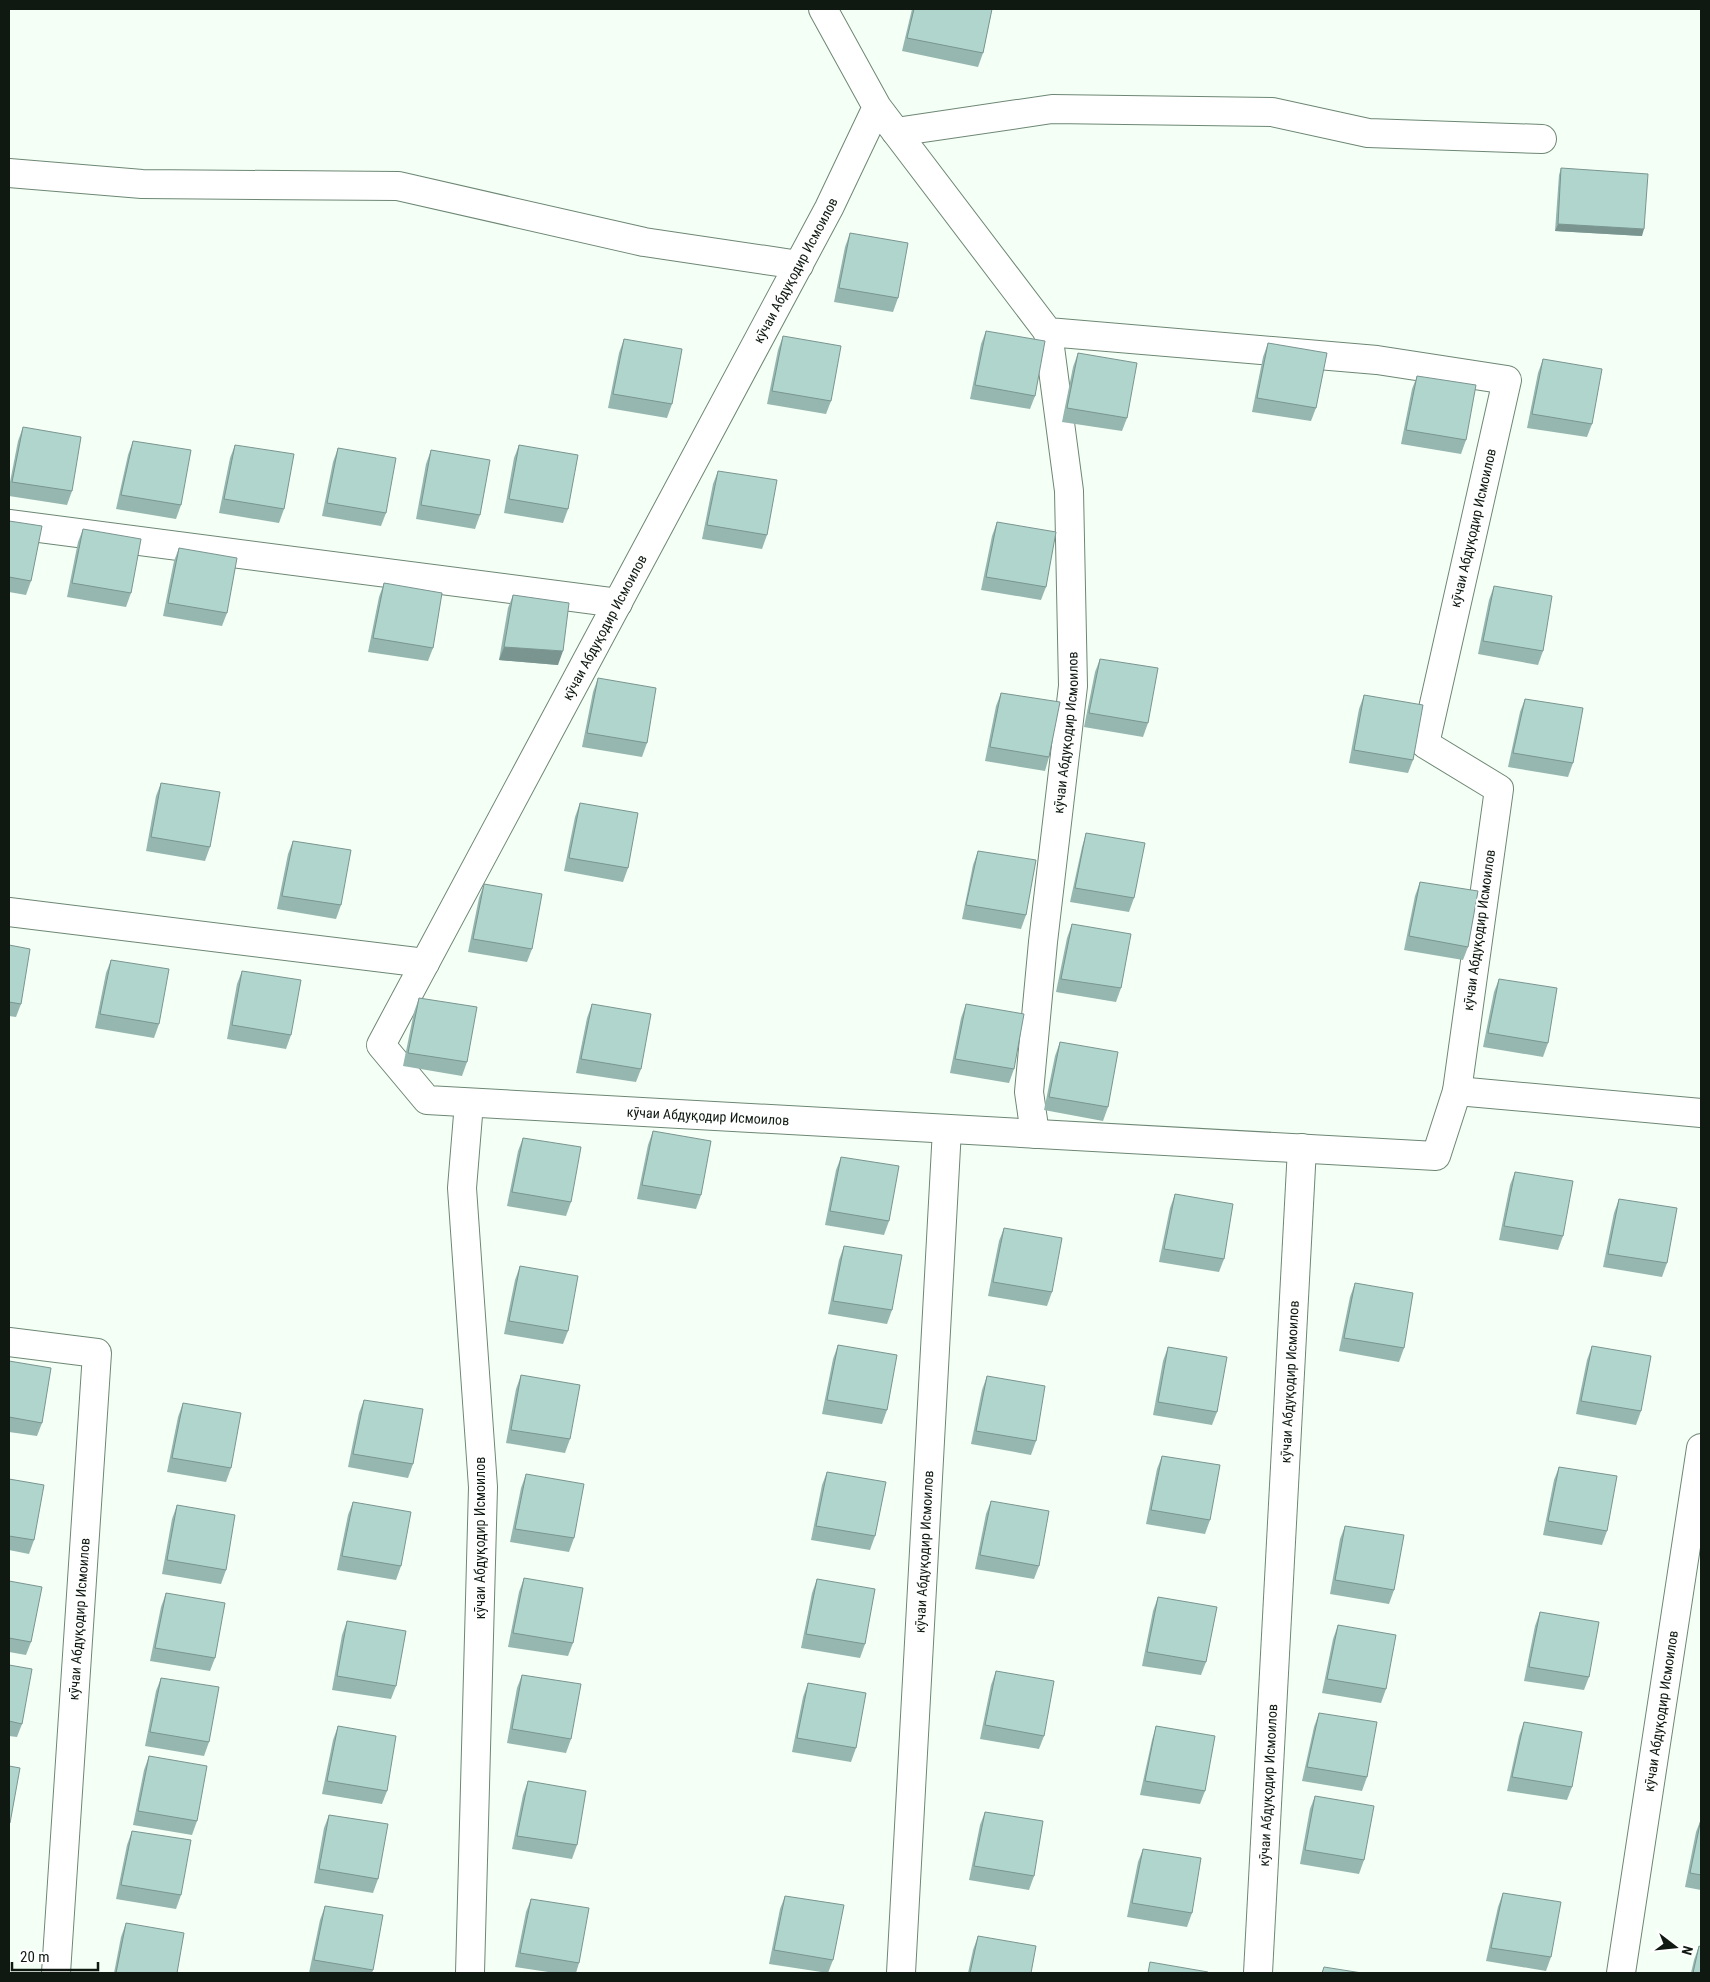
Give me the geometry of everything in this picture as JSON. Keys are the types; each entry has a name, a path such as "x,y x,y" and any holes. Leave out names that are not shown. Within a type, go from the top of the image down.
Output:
{"street":[{"name":"кӯчаи Абдуқодир Исмоилов","path":"823,9 877,107 1048,332 1069,490 1073,686 1043,942 1029,1092 1035,1134"},
{"name":"кӯчаи Абдуқодир Исмоилов","path":"877,107 830,208 381,1045 427,1100 1436,1156 1457,1091 1498,789 1424,744 1507,380 1377,360 1048,332"},
{"path":"896,132 1052,109 1272,112 1368,133 1542,139"},
{"path":"9,173 142,184 398,186 644,242 799,265"},
{"path":"9,524 618,602"},
{"path":"9,912 425,963"},
{"path":"1457,1091 1701,1113"},
{"name":"кӯчаи Абдуқодир Исмоилов","path":"469,1103 462,1188 483,1487 470,1973"},
{"name":"кӯчаи Абдуқодир Исмоилов","path":"901,1973 947,1129"},
{"name":"кӯчаи Абдуқодир Исмоилов","path":"1258,1973 1302,1148"},
{"name":"кӯчаи Абдуқодир Исмоилов","path":"9,1342 96,1354 56,1973"},
{"name":"кӯчаи Абдуқодир Исмоилов","path":"1621,1973 1701,1448"}],"building":[{"path":"914,9 992,9 983,53 907,38"},
{"path":"1561,168 1648,174 1644,229 1558,224"},
{"path":"850,233 908,243 898,298 839,288"},
{"path":"986,331 1045,341 1035,396 975,385"},
{"path":"783,336 841,346 831,401 772,391"},
{"path":"624,339 682,349 672,404 613,394"},
{"path":"1268,343 1327,353 1316,408 1257,398"},
{"path":"1078,353 1137,363 1127,418 1067,408"},
{"path":"1543,359 1602,369 1592,424 1532,414"},
{"path":"1417,376 1476,385 1466,440 1406,430"},
{"path":"23,427 81,437 72,491 12,482"},
{"path":"133,441 191,450 181,505 121,495"},
{"path":"235,445 294,454 284,509 224,499"},
{"path":"519,445 578,455 568,509 509,499"},
{"path":"338,448 396,458 386,513 327,503"},
{"path":"431,450 490,460 480,515 421,505"},
{"path":"718,471 777,480 767,535 707,525"},
{"path":"9,521 42,526 31,581 9,577"},
{"path":"997,522 1056,532 1046,587 986,577"},
{"path":"83,529 141,539 131,593 72,583"},
{"path":"179,548 237,558 227,613 168,603"},
{"path":"384,583 442,593 433,648 373,638"},
{"path":"1494,586 1552,596 1543,651 1483,641"},
{"path":"513,595 569,603 563,651 504,647"},
{"path":"1100,659 1158,668 1148,723 1089,713"},
{"path":"598,678 656,688 647,743 587,733"},
{"path":"1001,693 1060,702 1049,757 990,747"},
{"path":"1364,695 1423,705 1413,760 1354,750"},
{"path":"1525,699 1583,708 1573,763 1513,753"},
{"path":"161,783 220,792 210,847 151,837"},
{"path":"580,803 638,813 628,868 569,858"},
{"path":"1086,833 1145,843 1134,898 1075,888"},
{"path":"293,841 351,850 341,905 282,896"},
{"path":"978,851 1036,860 1026,915 966,905"},
{"path":"1420,882 1478,891 1468,947 1409,936"},
{"path":"484,884 542,894 532,949 473,939"},
{"path":"1072,924 1131,934 1121,988 1061,979"},
{"path":"9,945 30,949 21,1004 9,1002"},
{"path":"111,960 169,969 159,1024 100,1014"},
{"path":"242,971 301,980 291,1035 232,1025"},
{"path":"1499,979 1557,988 1548,1043 1488,1033"},
{"path":"419,998 477,1007 467,1062 408,1053"},
{"path":"592,1004 651,1014 641,1069 581,1059"},
{"path":"966,1004 1024,1014 1014,1069 955,1059"},
{"path":"1060,1042 1118,1052 1108,1107 1049,1097"},
{"path":"653,1131 711,1141 701,1195 642,1185"},
{"path":"523,1138 581,1147 571,1202 512,1192"},
{"path":"841,1157 899,1166 889,1221 830,1211"},
{"path":"1515,1172 1573,1181 1563,1236 1504,1226"},
{"path":"1175,1194 1233,1204 1224,1259 1164,1249"},
{"path":"1619,1199 1677,1208 1667,1263 1608,1254"},
{"path":"1004,1228 1062,1238 1052,1292 993,1282"},
{"path":"844,1246 902,1255 892,1310 833,1301"},
{"path":"520,1266 578,1276 568,1331 509,1321"},
{"path":"1355,1283 1413,1293 1404,1348 1344,1338"},
{"path":"838,1345 897,1355 887,1410 827,1400"},
{"path":"1592,1346 1651,1356 1641,1411 1581,1401"},
{"path":"1168,1347 1227,1357 1217,1412 1158,1402"},
{"path":"9,1361 51,1368 42,1423 9,1417"},
{"path":"521,1375 580,1385 570,1439 511,1430"},
{"path":"987,1376 1045,1386 1036,1441 976,1431"},
{"path":"364,1400 423,1409 413,1464 353,1454"},
{"path":"183,1403 241,1413 231,1468 172,1458"},
{"path":"1162,1456 1220,1465 1210,1520 1151,1510"},
{"path":"1559,1467 1617,1476 1607,1531 1548,1521"},
{"path":"827,1472 886,1482 875,1536 816,1526"},
{"path":"526,1474 584,1484 574,1538 515,1529"},
{"path":"9,1479 44,1485 34,1540 9,1536"},
{"path":"991,1501 1049,1511 1039,1566 980,1555"},
{"path":"353,1502 411,1512 401,1566 342,1556"},
{"path":"177,1505 235,1515 226,1570 167,1560"},
{"path":"1345,1526 1404,1535 1394,1590 1335,1580"},
{"path":"524,1578 583,1588 573,1643 513,1633"},
{"path":"817,1579 875,1589 865,1644 806,1634"},
{"path":"9,1581 42,1587 31,1642 9,1638"},
{"path":"166,1593 225,1603 215,1658 155,1648"},
{"path":"1158,1597 1217,1607 1206,1662 1147,1652"},
{"path":"1540,1612 1599,1622 1589,1677 1529,1667"},
{"path":"347,1621 406,1631 396,1686 337,1676"},
{"path":"1338,1625 1396,1635 1386,1689 1327,1679"},
{"path":"9,1665 32,1669 22,1724 9,1721"},
{"path":"996,1671 1054,1681 1044,1736 985,1725"},
{"path":"522,1675 581,1684 571,1739 512,1729"},
{"path":"161,1678 219,1687 209,1742 150,1732"},
{"path":"808,1683 866,1693 856,1748 797,1738"},
{"path":"1319,1713 1377,1722 1367,1777 1307,1767"},
{"path":"1524,1722 1582,1732 1572,1787 1512,1777"},
{"path":"338,1726 396,1736 387,1791 327,1781"},
{"path":"1156,1726 1215,1736 1205,1791 1145,1781"},
{"path":"149,1756 207,1766 197,1821 138,1811"},
{"path":"9,1766 20,1768 10,1823 9,1823"},
{"path":"528,1781 586,1791 577,1845 517,1836"},
{"path":"1315,1796 1374,1806 1364,1860 1305,1850"},
{"path":"985,1812 1043,1821 1034,1876 974,1866"},
{"path":"329,1815 388,1824 378,1879 319,1869"},
{"path":"1701,1819 1701,1875 1690,1873"},
{"path":"132,1831 191,1840 181,1895 121,1885"},
{"path":"1143,1849 1201,1858 1192,1913 1132,1903"},
{"path":"1503,1893 1561,1902 1551,1957 1491,1948"},
{"path":"785,1896 844,1905 833,1960 774,1950"},
{"path":"531,1899 589,1908 579,1963 520,1953"},
{"path":"325,1906 383,1915 373,1970 314,1960"},
{"path":"126,1923 184,1933 177,1973 116,1973"},
{"path":"978,1936 1036,1946 1031,1973 970,1973"},
{"path":"1699,1946 1701,1947 1701,1973 1693,1973"},
{"path":"1150,1962 1208,1972 1208,1973 1148,1973"},
{"path":"1324,1967 1362,1973 1322,1973"}]}
